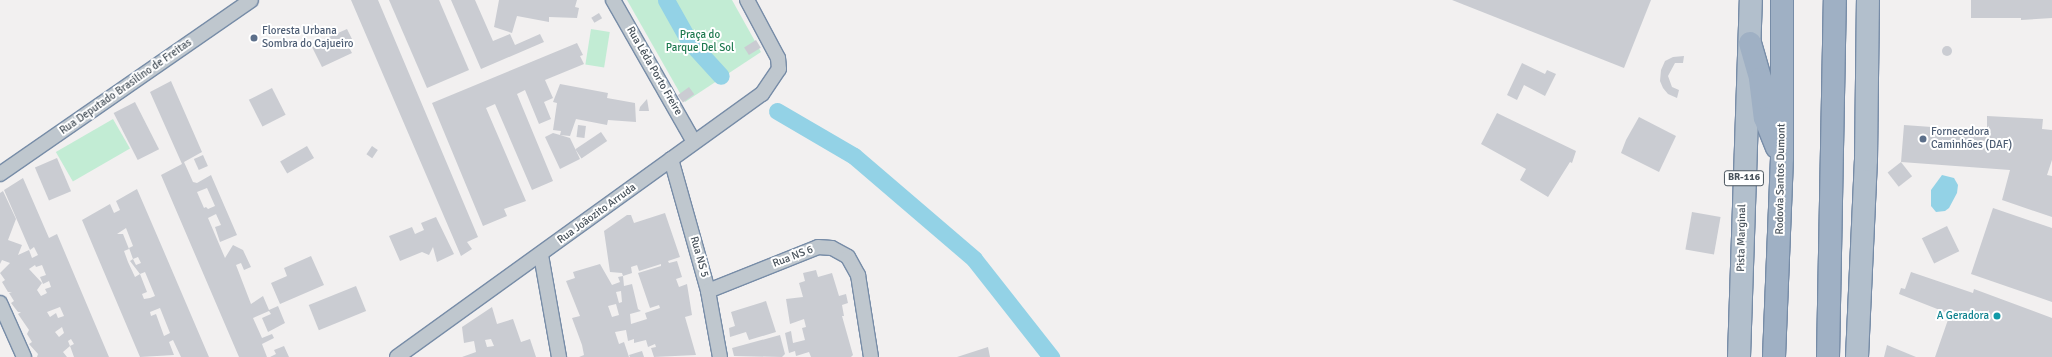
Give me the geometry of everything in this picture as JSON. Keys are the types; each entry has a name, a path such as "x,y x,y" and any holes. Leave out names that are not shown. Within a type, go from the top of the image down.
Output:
{"highway":[{"name":"Rodovia Santos Dumont","path":"1774,357 1782,158 1782,0"},
{"path":"1828,357 1835,0"},
{"path":"1750,43 1760,79 1766,118 1782,158"}],"main road":[{"name":"Pista Marginal","path":"1739,357 1747,75 1750,43 1751,0"},
{"path":"1856,357 1866,160 1868,0"}],"street":[{"name":"Rua Deputado Brasilino de Freitas","path":"0,174 251,0"},
{"name":"Rua Lêda Porto Freire","path":"613,0 694,142"},
{"name":"Rua Joãozito Arruda","path":"399,356 541,255 694,142 762,94 779,69 778,58 747,0"},
{"name":"Rua NS 5","path":"671,159 708,291 720,357"},
{"name":"Rua NS 6","path":"708,291 818,247 832,248 848,257 858,275 872,357"},
{"path":"541,255 559,357"},
{"path":"0,303 24,357"}],"green space":[{"name":"Praça do Parque Del Sol","path":"627,0 732,0 761,52 685,102"},
{"path":"591,29 610,32 604,68 585,65"},
{"path":"113,119 130,148 73,181 56,152"}],"water":[{"path":"1942,175 1954,178 1958,185 1957,193 1949,208 1945,211 1936,212 1931,206 1931,190"}],"building":[{"path":"351,0 378,0 478,237 467,242 472,249 461,256"},
{"path":"389,0 439,0 469,70 427,88"},
{"path":"451,0 475,0 493,41 510,34 515,45 540,34 544,42 481,69"},
{"path":"499,0 577,0 575,7 579,8 577,18 549,17 549,22 517,16 512,33 494,27"},
{"path":"1452,0 1651,0 1624,68"},
{"path":"1971,0 2052,0 2052,18 2021,20 2021,18 1971,18"},
{"path":"599,13 602,18 594,23 591,18"},
{"path":"347,29 352,39 346,42 352,53 322,67 311,45"},
{"path":"756,40 761,48 749,55 744,47"},
{"path":"577,43 583,55 580,56 584,64 545,80 553,98 544,102 551,119 539,124 525,90 517,94 553,181 532,190 495,104 486,108 526,201 504,209 507,216 483,226 432,103"},
{"path":"1947,46 1952,51 1947,56 1942,51"},
{"path":"1684,56 1683,63 1675,63 1668,76 1672,87 1679,90 1677,98 1668,94 1663,88 1660,81 1661,70 1665,61 1673,57"},
{"path":"1522,63 1545,74 1547,70 1556,74 1545,96 1524,85 1517,100 1507,95"},
{"path":"171,81 202,152 184,162 193,182 197,183 211,175 237,235 220,242 215,227 221,225 216,214 208,218 225,258 233,245 243,250 251,267 244,270 241,263 236,265 251,304 263,296 269,310 278,306 285,323 268,332 262,318 271,314 269,311 253,318 262,338 272,334 274,338 262,344 267,357 239,357 161,175 182,164 150,92","holes":["207,188 215,206 208,209 206,207 204,208 197,192"]},
{"path":"560,84 608,93 607,98 635,103 636,122 608,120 607,125 576,119 570,136 560,135 561,131 553,130 557,103 553,102"},
{"path":"689,87 694,94 683,103 678,95"},
{"path":"272,88 286,115 262,127 249,100"},
{"path":"647,99 649,111 639,111 640,107"},
{"path":"135,102 159,149 138,160 114,113"},
{"path":"1497,113 1576,151 1572,163 1570,162 1548,197 1520,180 1526,169 1481,144"},
{"path":"1987,116 2043,119 2042,129 2052,130 2052,160 2047,175 2052,176 2052,217 2002,200 2010,170 1901,162 1904,125 1987,131"},
{"path":"1639,117 1676,136 1659,172 1621,153 1626,140"},
{"path":"578,125 586,126 584,138 577,137"},
{"path":"601,132 607,141 581,158 575,149"},
{"path":"553,133 570,138 580,159 560,169 545,137"},
{"path":"307,146 314,158 287,174 280,162"},
{"path":"372,146 378,150 372,158 366,154"},
{"path":"203,155 208,166 199,170 194,159"},
{"path":"57,158 71,191 49,201 35,167"},
{"path":"1901,162 1912,176 1899,187 1888,172"},
{"path":"23,178 49,238 57,234 109,357 74,357 70,346 63,352 67,357 37,357 38,354 29,344 32,342 27,334 29,330 18,314 21,312 18,312 11,303 14,301 9,293 12,292 8,292 2,282 5,280 0,273 10,263 2,260 0,264 0,193 3,191 16,219 8,240 22,245 18,255 29,250 32,258 38,255 34,247 30,250 4,190","holes":["35,265 36,267 42,265 46,275 40,277 43,284 49,281 51,287 45,289 47,293 41,296 37,290 42,283 29,269","60,307 64,316 58,318 56,313 50,317 47,312","62,327 64,333 59,337 55,332","71,339 74,344 70,346 68,341"]},
{"path":"137,189 209,357 181,357 173,340 169,342 174,355 140,357 82,220 110,204 114,213 120,210 116,201","holes":["126,228 133,246 129,248 133,259 130,261 140,274 135,277 124,251 129,249 123,234 117,234","138,257 141,263 136,265 133,259","145,272 155,296 144,299 142,294 147,292 140,274","160,308 170,333 164,336 156,314 151,316 150,312"]},
{"path":"1993,208 2052,228 2052,302 1971,274"},
{"path":"1692,212 1721,217 1714,254 1685,249"},
{"path":"665,213 680,257 668,261 669,263 677,261 682,277 676,279 679,287 687,284 692,315 685,317 696,355 654,357 651,348 656,347 655,344 648,347 646,340 634,343 634,339 628,341 626,330 615,332 619,344 624,342 629,357 579,357 584,355 572,318 580,316 566,281 575,278 573,272 600,264 612,285 620,282 618,277 623,276 622,273 610,272 604,231 627,215 631,215 634,223","holes":["661,264 661,266 638,273 650,308 659,305 660,308 645,313 647,319 631,324 630,314 641,311 638,309 632,284 624,286 623,276 632,273 631,267 637,265 639,271","621,291 622,302 619,303 616,292","616,304 619,315 612,317 608,306"]},
{"path":"436,217 454,254 437,262 433,247 429,255 422,252 400,261 389,236 412,227 415,234 424,230 421,223"},
{"path":"1947,226 1959,251 1934,263 1922,238"},
{"path":"311,256 324,285 280,304 271,283 287,276 284,268"},
{"path":"816,270 818,277 832,273 839,296 846,294 848,303 842,305 844,316 842,316 853,355 851,357 811,357 809,352 796,356 795,351 789,353 785,333 791,331 793,343 805,340 802,328 806,327 804,319 790,324 786,299 803,297 799,283 805,281 803,273"},
{"name":"A Geradora","path":"1911,272 1973,293 1974,289 2052,318 2052,357 1935,357 1950,314 1899,294 1901,288 1905,289"},
{"path":"356,286 366,311 319,330 309,305"},
{"path":"766,301 776,332 749,340 746,332 730,337 729,328 735,326 731,312"},
{"path":"492,307 497,324 513,319 521,342 530,339 536,357 462,357 476,352 474,341 464,343 462,327","holes":["491,339 494,346 487,347 485,340"]},
{"path":"780,335 785,354 782,357 734,356 732,348"},
{"path":"1887,345 1916,357 1884,357"},
{"path":"284,346 289,357 270,357 276,354 274,350"},
{"path":"988,347 990,357 957,357"},
{"path":"642,351 644,357 630,357 629,355"}],"waterway":[{"path":"666,0 689,41 721,76"},
{"path":"777,111 854,156 974,259 1051,357"}],"place":[{"name":"Floresta Urbana Sombra do Cajueiro","path":"254,38"},
{"name":"Fornecedora Caminhões (DAF)","path":"1923,139"},
{"name":"A Geradora","path":"1997,316"}]}
